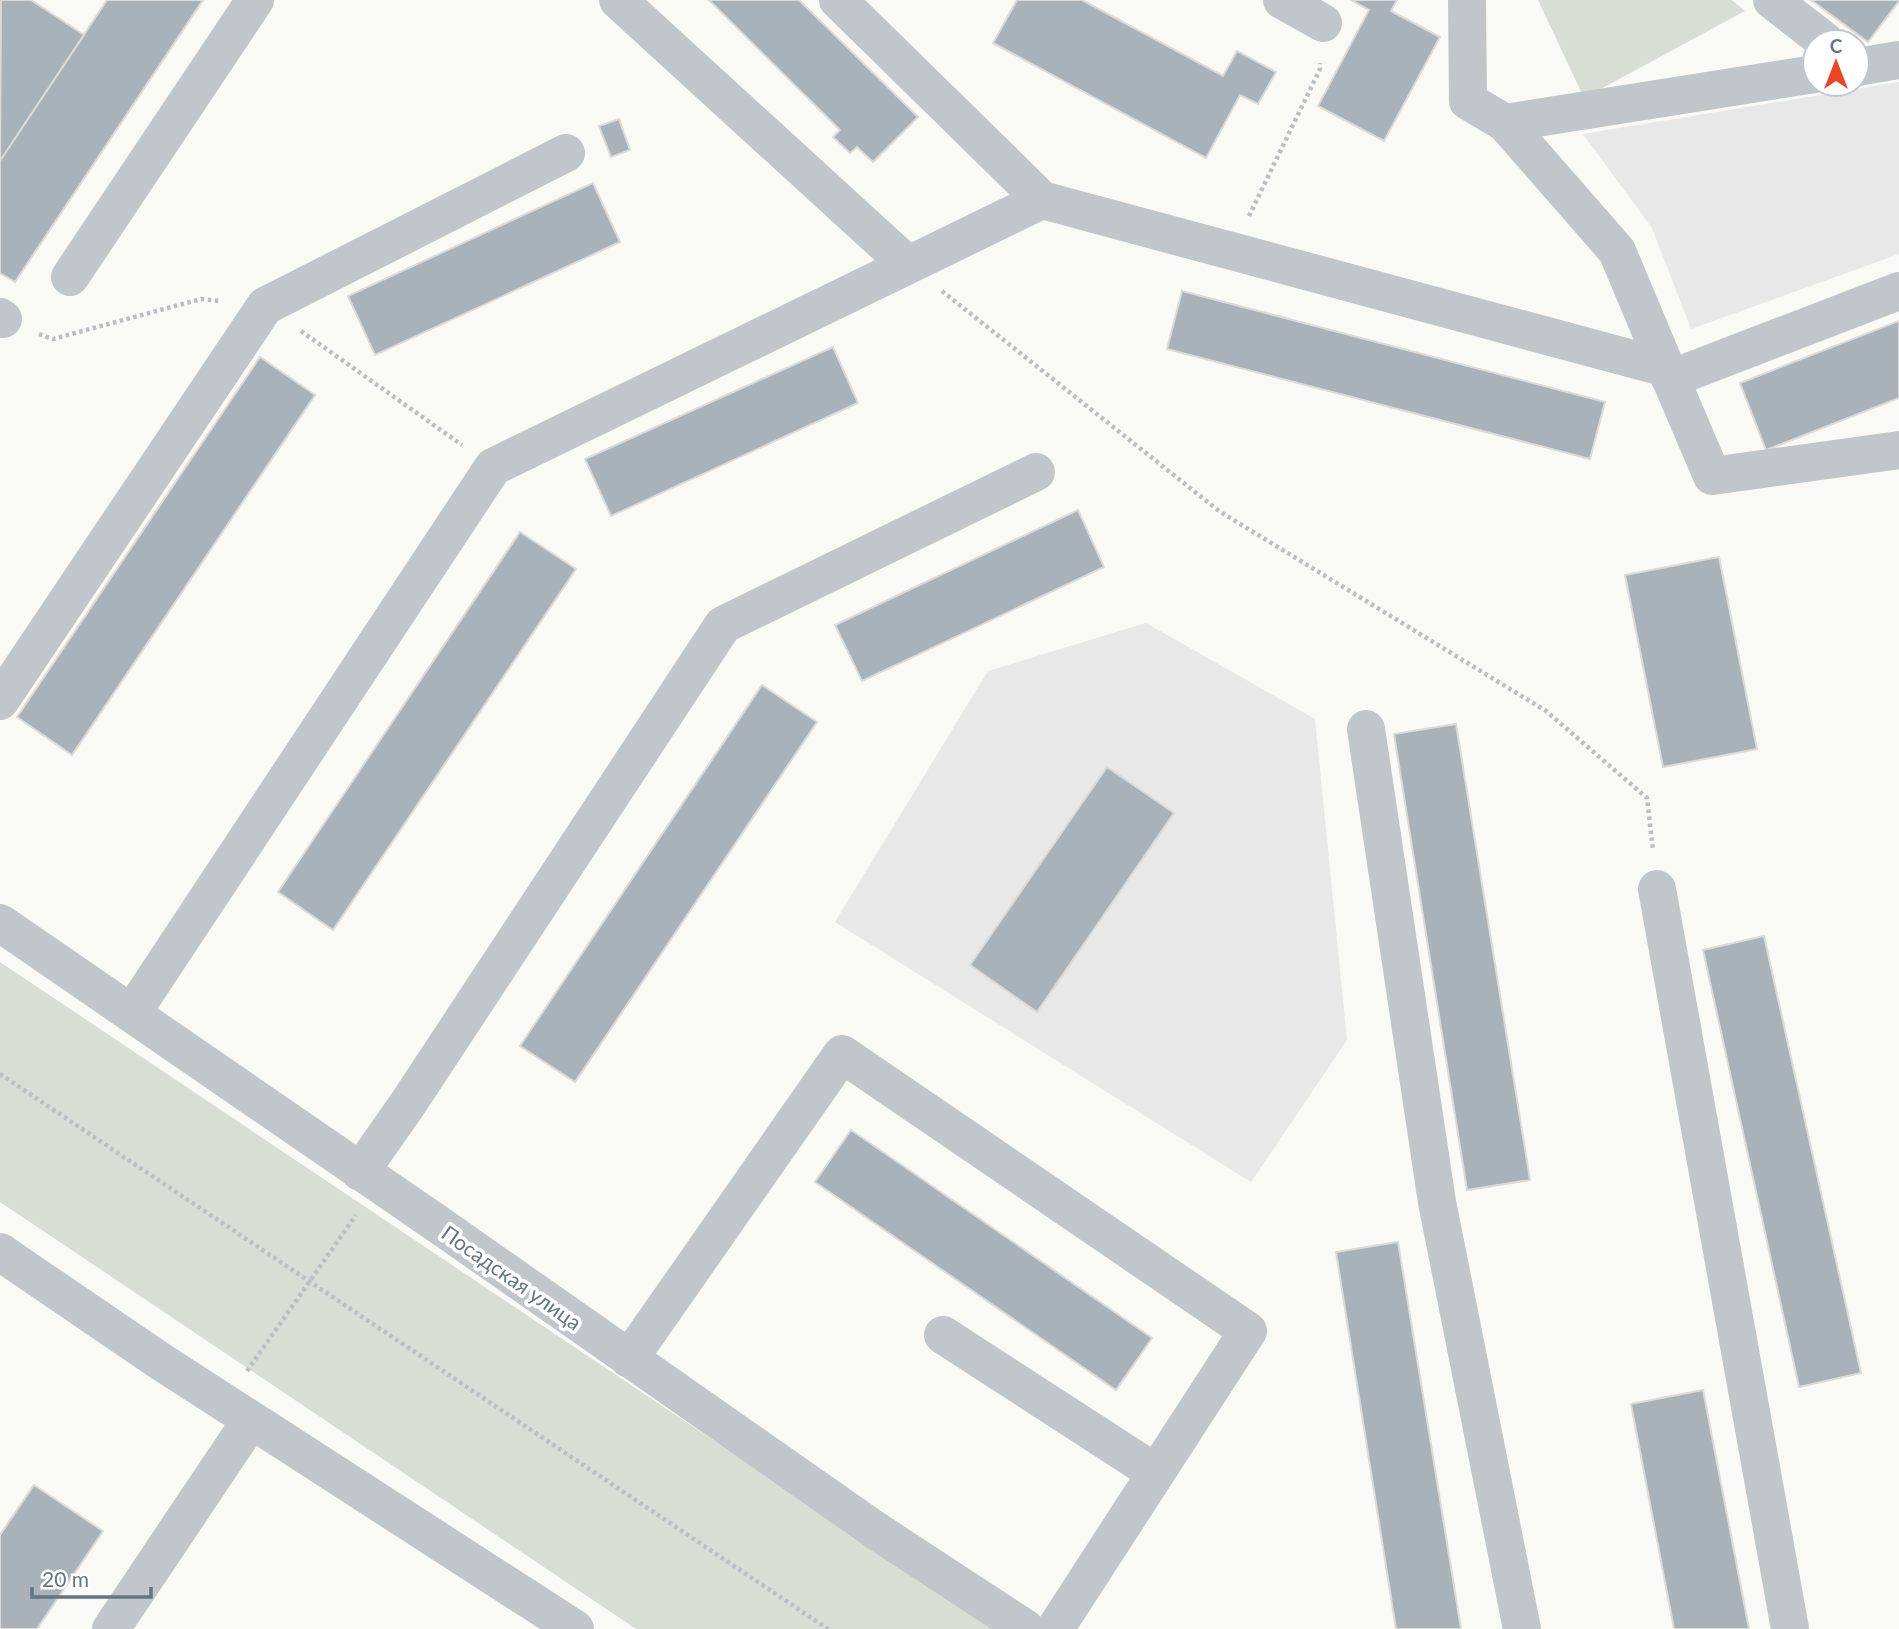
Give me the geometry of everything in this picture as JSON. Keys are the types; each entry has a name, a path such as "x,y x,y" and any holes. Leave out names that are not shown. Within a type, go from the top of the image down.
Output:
{"street":[{"path":"70,278 255,0"},
{"path":"618,0 908,265"},
{"path":"838,0 1042,200 1668,374 1899,291"},
{"path":"1282,0 1323,23"},
{"path":"1467,0 1468,102 1505,123 1617,251 1712,476 1899,450"},
{"path":"1772,0 1808,28"},
{"path":"1871,65 1899,60"},
{"path":"1505,123 1801,76"},
{"path":"0,701 265,306 566,153"},
{"path":"132,1013 493,467 1042,200"},
{"path":"369,1178 407,1105 723,625 1036,472"},
{"path":"1366,729 1437,1202 1522,1629"},
{"path":"1657,889 1790,1629"},
{"name":"Посадская улица","path":"0,923 442,1227 875,1530 1026,1629"},
{"path":"629,1359 842,1054 1248,1331 1055,1629"},
{"path":"0,1252 160,1361 575,1629"},
{"path":"943,1335 1156,1473"},
{"path":"111,1629 238,1411"}],"path":[{"path":"1232,251 1320,69 1323,23"},
{"path":"908,265 1219,511 1546,711 1647,798 1657,889"},
{"path":"1,318 53,340 201,299 265,306 493,467"},
{"path":"0,1074 828,1629"},
{"path":"238,1411 369,1178"}],"shaded area":[{"path":"1538,0 1732,0 1745,11 1584,98"},
{"path":"1899,82 1899,254 1691,329 1652,228 1583,134 1802,98 1871,98 1871,87"},
{"path":"1146,623 1315,719 1347,1040 1251,1182 835,922 988,671"},
{"path":"0,962 995,1629 636,1629 0,1202"}],"building":[{"path":"1,0 31,0 84,35 0,161"},
{"path":"107,0 203,0 15,282 0,273 0,161"},
{"path":"709,0 799,0 918,117 873,162 857,147 850,153 833,137 840,130"},
{"path":"1017,0 1082,0 1223,76 1237,51 1276,72 1258,104 1240,95 1206,158 993,43"},
{"path":"1351,0 1397,0 1391,11 1440,37 1384,141 1318,106 1369,10"},
{"path":"1811,0 1899,0 1871,38 1871,28 1849,28"},
{"path":"619,119 630,150 611,157 599,126"},
{"path":"593,183 620,242 375,355 348,296"},
{"path":"1182,291 1605,402 1590,459 1167,349"},
{"path":"1899,321 1899,398 1766,450 1740,383"},
{"path":"833,347 858,403 611,516 585,459"},
{"path":"260,357 315,395 72,755 17,717"},
{"path":"1078,510 1104,567 862,681 835,625"},
{"path":"520,532 576,569 333,930 278,892"},
{"path":"1719,557 1757,749 1663,767 1625,575"},
{"path":"762,685 817,722 575,1082 520,1046"},
{"path":"1456,724 1530,1180 1467,1190 1394,734"},
{"path":"1107,767 1174,813 1037,1012 970,965"},
{"path":"1764,936 1861,1373 1799,1387 1703,950"},
{"path":"851,1130 1152,1338 1116,1390 815,1182"},
{"path":"1398,1242 1461,1629 1396,1629 1336,1252"},
{"path":"1703,1390 1749,1629 1674,1629 1631,1404"},
{"path":"34,1485 103,1531 37,1629 0,1629 0,1535"}]}
